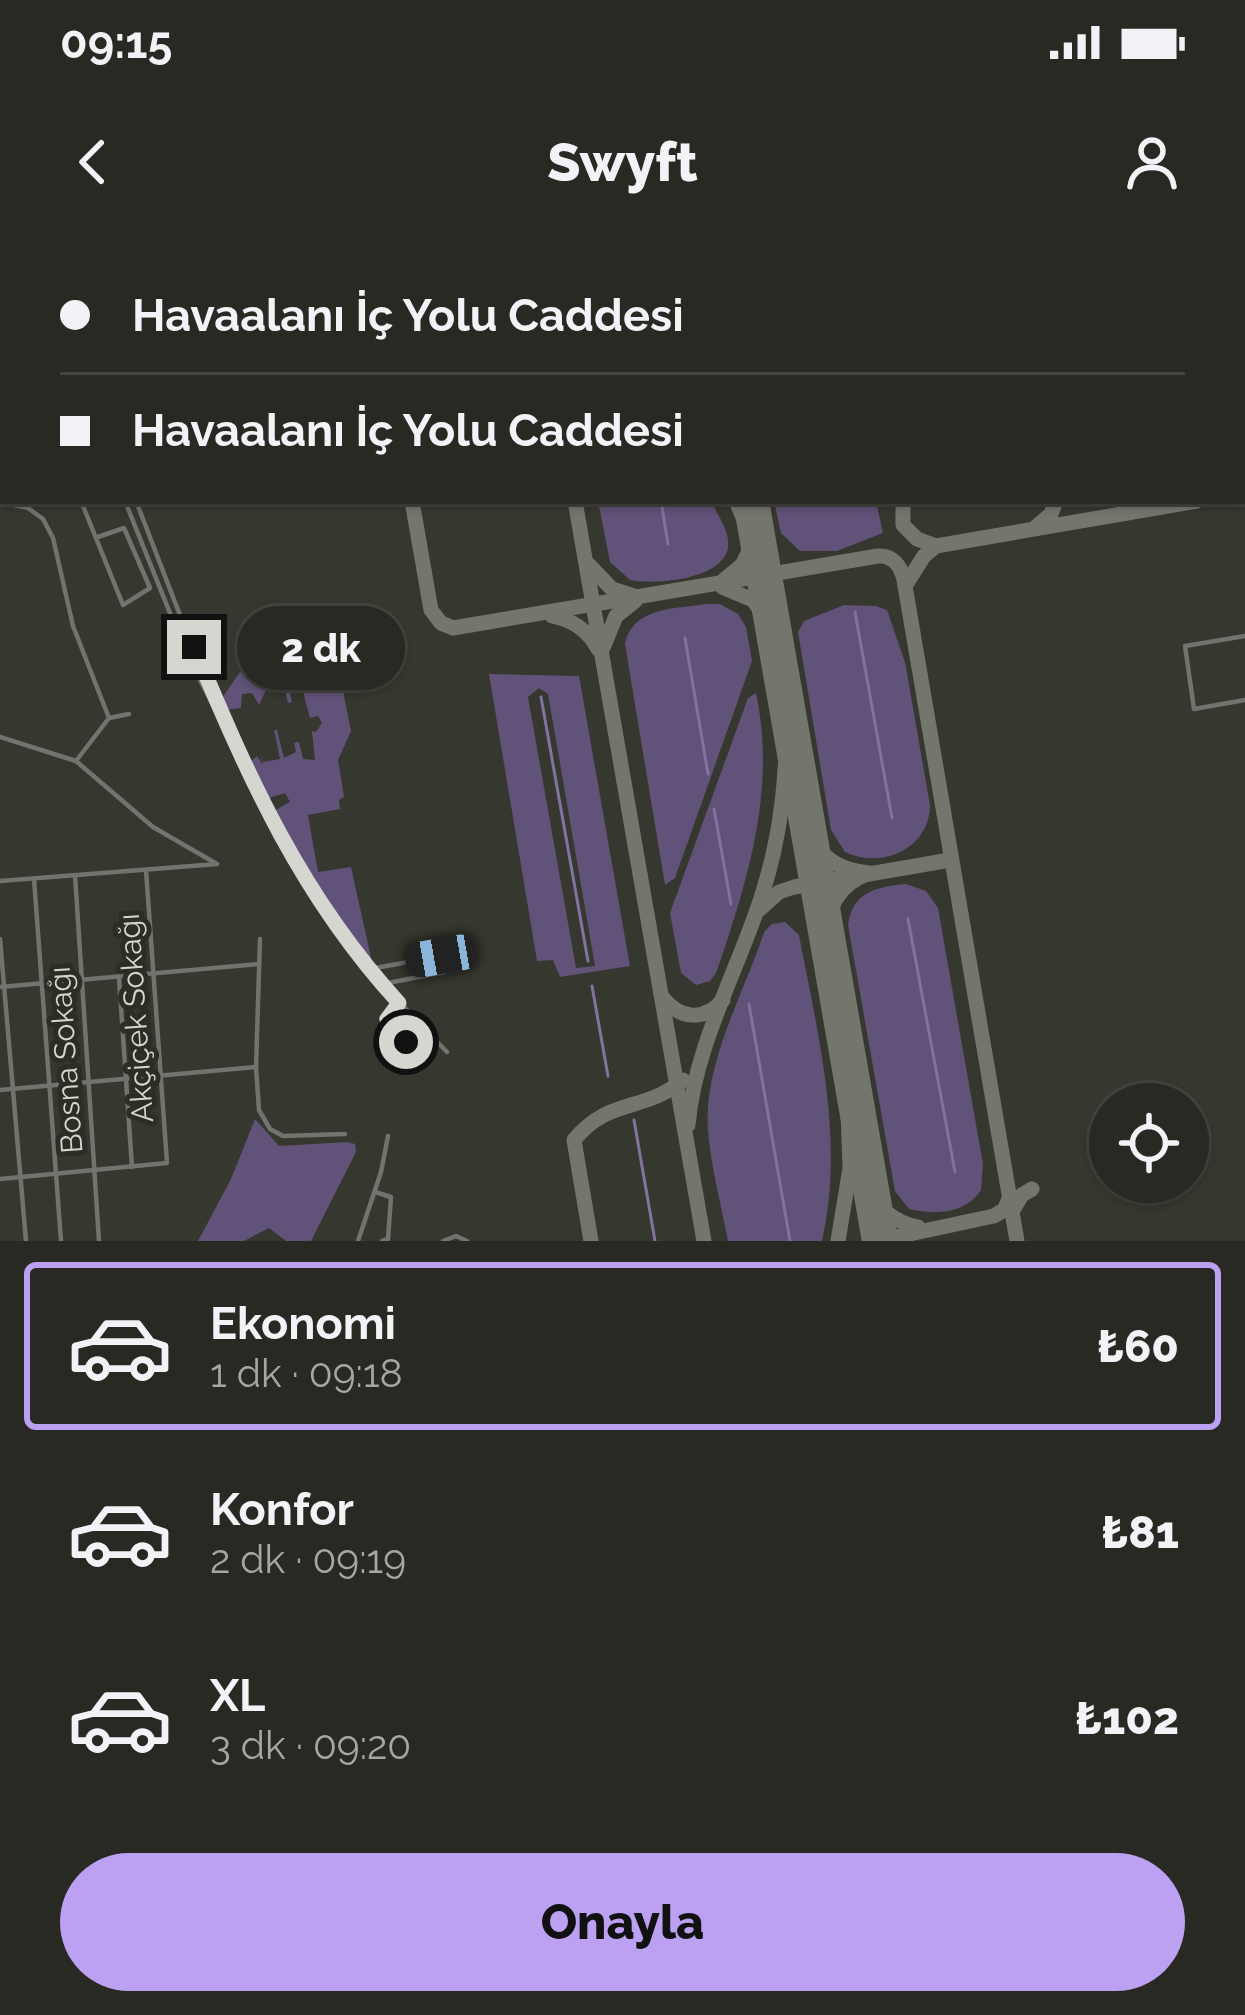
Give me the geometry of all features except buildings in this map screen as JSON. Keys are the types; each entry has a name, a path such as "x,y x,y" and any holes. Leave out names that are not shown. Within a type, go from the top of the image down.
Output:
{"street":[{"path":"9,504 28,508 43,519 52,538 73,626 109,718"},
{"path":"82,504 123,605 150,588 124,527 98,537"},
{"path":"125,504 185,653 296,866 328,917 382,984 447,1052"},
{"path":"137,504 224,724"},
{"path":"1245,636 1185,646 1195,709 1245,700"},
{"path":"76,760 109,718 129,714"},
{"path":"0,737 76,760 153,827 217,864 0,881"},
{"name":"Akçiçek Sokağı","path":"132,1167 167,1163 146,870"},
{"name":"Bosna Sokağı","path":"75,875 99,1241"},
{"path":"34,879 62,1241"},
{"path":"260,939 257,1105 266,1123 291,1138 345,1134"},
{"path":"0,940 26,1241"},
{"path":"370,969 441,956"},
{"path":"2,987 259,964"},
{"path":"382,984 444,972"},
{"path":"0,1179 132,1167 119,978"},
{"path":"399,1003 387,1019 397,1032 412,1042 426,1030"},
{"path":"391,1039 397,1032"},
{"path":"0,1090 256,1067"},
{"path":"358,1241 388,1136"},
{"path":"375,1192 391,1197 388,1239 382,1241"},
{"path":"443,1241 456,1237 467,1241"}],"shaded area":[{"path":"599,504 713,504 726,530 728,548 723,559 701,574 670,581 630,580 610,562"},
{"path":"775,504 877,504 883,533 837,551 800,551 781,533"},
{"path":"720,604 738,614 746,627 752,661 675,878 665,885 625,644 629,632 646,616"},
{"path":"844,605 887,610 905,662 930,805 928,820 913,844 888,856 859,857 845,852 831,830 798,632 804,621"},
{"path":"331,631 351,731 338,760 344,797 339,800 340,809 308,815 318,872 351,867 372,962 323,901 273,816 290,802 285,793 266,799 248,764 257,756 263,765 260,753 263,762 280,759 274,730 284,758 296,752 294,743 299,742 303,759 315,760 312,731 322,723 318,716 310,718 301,684 289,688 292,702 288,703 284,686 266,690 259,705 252,693 242,694 241,708 226,710 220,701 259,644 275,643 291,659 313,656 323,634"},
{"path":"489,674 579,676 630,966 560,977 553,960 537,961","holes":["539,688 548,694 595,966 576,968 528,697"]},
{"path":"756,693 763,765 756,835 716,973 710,981 696,985 681,973 670,913 748,698"},
{"path":"906,884 926,891 938,908 983,1164 981,1190 974,1198 939,1212 909,1209 895,1191 848,925 855,905 867,893"},
{"path":"785,922 799,935 826,1087 831,1164 822,1241 728,1241 708,1130 712,1080 764,932 772,924"},
{"path":"255,1119 279,1146 347,1142 355,1144 356,1152 311,1241 286,1241 269,1228 244,1241 198,1241 231,1179"}],"waterway":[{"path":"661,504 668,544"},
{"path":"855,612 892,818"},
{"path":"685,638 708,774"},
{"path":"541,697 588,961"},
{"path":"714,809 731,904"},
{"path":"908,919 955,1172"},
{"path":"592,986 608,1076"},
{"path":"749,1004 790,1241"},
{"path":"634,1120 655,1241"}],"taxiway":[{"path":"413,504 431,610 441,623 453,628 878,556 896,562 904,580 1017,1241"},
{"path":"576,504 704,1241"},
{"path":"737,504 761,560"},
{"path":"903,504 903,525 917,539 936,546 1180,504"},
{"path":"1035,528 1055,504"},
{"path":"725,579 742,565 757,535"},
{"path":"905,586 936,546"},
{"path":"589,565 612,589 637,597"},
{"path":"722,587 753,600 773,629"},
{"path":"603,648 616,616 635,601"},
{"path":"552,616 579,627 598,649"},
{"path":"688,1125 708,1038 774,851 787,708"},
{"path":"799,778 809,829 823,854 850,870 870,873 850,883 836,899 828,918 827,940"},
{"path":"759,910 779,892 794,887 950,860"},
{"path":"663,998 692,1015 708,1012 723,1000"},
{"path":"838,1241 850,1168 846,1054"},
{"path":"591,1241 574,1140 600,1117 654,1097 683,1080"},
{"path":"868,1183 887,1212 918,1227"},
{"path":"1013,1210 1032,1189"},
{"path":"876,1241 994,1216 1004,1210 1010,1197"}],"runway":[{"path":"752,504 880,1241"}],"route":[{"path":"194,647 224,724 271,821 328,917 399,1003 387,1019 406,1042"}]}
